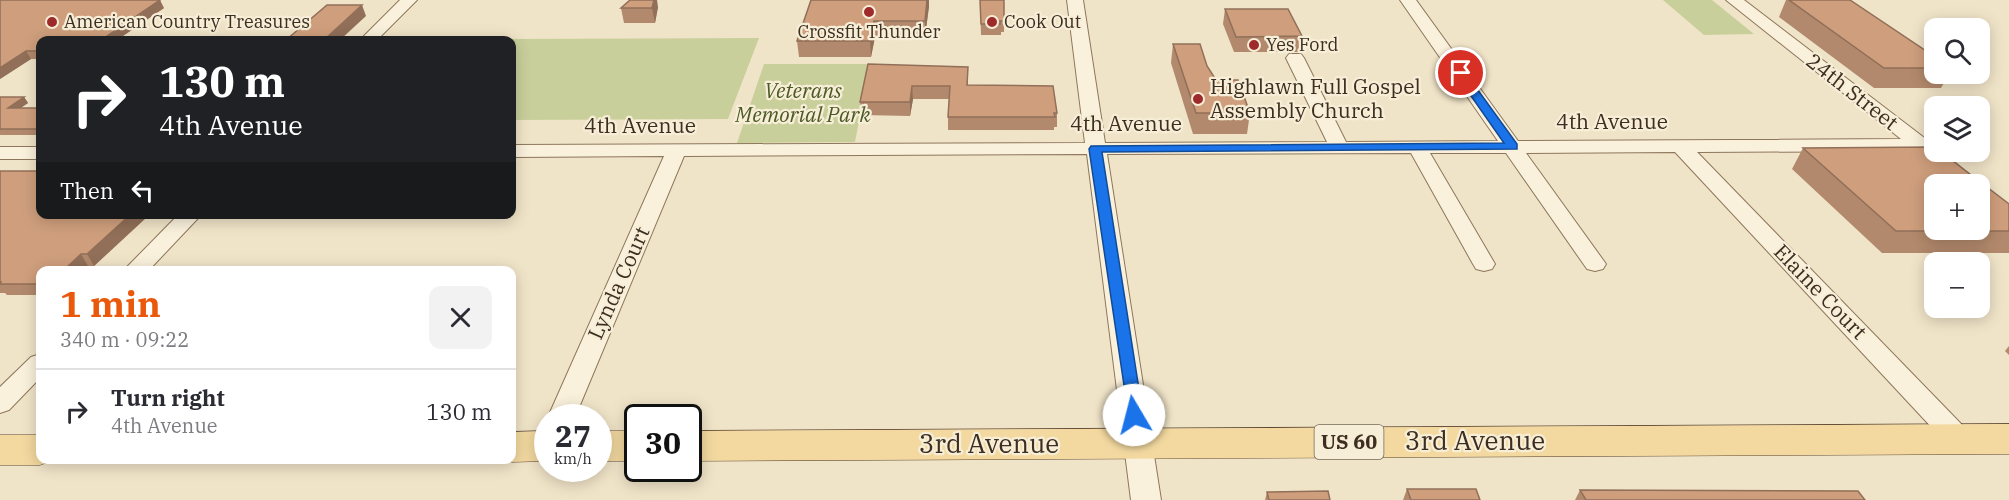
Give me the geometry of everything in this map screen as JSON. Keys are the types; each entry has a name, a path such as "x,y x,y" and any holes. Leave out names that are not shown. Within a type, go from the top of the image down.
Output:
{"main road":[{"name":"3rd Avenue","path":"702,446 2009,439"},
{"path":"516,447 534,446"},
{"path":"0,450 36,450"}],"street":[{"path":"372,36 409,0"},
{"path":"1075,0 1146,500"},
{"path":"1408,0 1595,264"},
{"name":"24th Street","path":"1734,0 1957,174"},
{"path":"1295,58 1339,147"},
{"name":"Elaine Court","path":"1680,146 1959,439"},
{"name":"4th Avenue","path":"516,151 1921,146"},
{"path":"1417,147 1484,264"},
{"name":"Lynda Court","path":"567,404 677,150"},
{"path":"0,153 36,153"},
{"path":"140,266 187,219"},
{"path":"0,403 36,367"}],"green space":[{"path":"1663,0 1712,0 1754,34 1704,35"},
{"path":"759,38 728,119 516,120 516,39"},
{"name":"Veterans Memorial Park","path":"764,64 870,64 855,142 737,143"}],"building":[{"path":"0,0 160,0 107,36 36,36 36,51 26,51 0,68"},
{"path":"630,0 654,0 652,8 621,8"},
{"path":"811,0 927,0 925,21 874,21 870,41 797,41"},
{"path":"980,0 1004,0 1004,21 1000,21 1000,24 981,24"},
{"path":"1789,0 1850,0 1924,50 1924,68 1884,68"},
{"path":"327,5 362,5 328,36 291,36"},
{"path":"1225,9 1288,9 1302,36 1236,37"},
{"path":"1173,44 1200,44 1207,66 1216,80 1238,80 1250,113 1196,113"},
{"path":"868,64 968,67 967,85 1053,86 1057,113 1054,113 1055,117 948,117 950,86 912,86 910,102 860,102"},
{"path":"0,97 24,97 8,108 36,108 36,129 0,129"},
{"path":"1924,147 1924,162 1954,162 1970,174 1924,174 1924,231 1896,231 1803,148"},
{"path":"0,171 36,171 36,219 126,219 87,254 81,254 68,266 36,266 36,284 0,284"},
{"path":"1990,189 2009,204 2009,231 1990,231"},
{"path":"1407,489 1476,489 1480,500 1411,500"},
{"path":"1580,490 1858,491 1865,500 1586,500"},
{"path":"1328,491 1330,500 1269,500 1267,492"}],"place":[{"name":"Crossfit Thunder","path":"869,12"},
{"name":"American Country Treasures","path":"52,22"},
{"name":"Cook Out","path":"992,22"},
{"name":"Yes Ford","path":"1254,45"},
{"name":"Highlawn Full Gospel Assembly Church","path":"1198,99"}],"route":[{"path":"1134,415 1095,149 1513,147 1461,73"}]}
